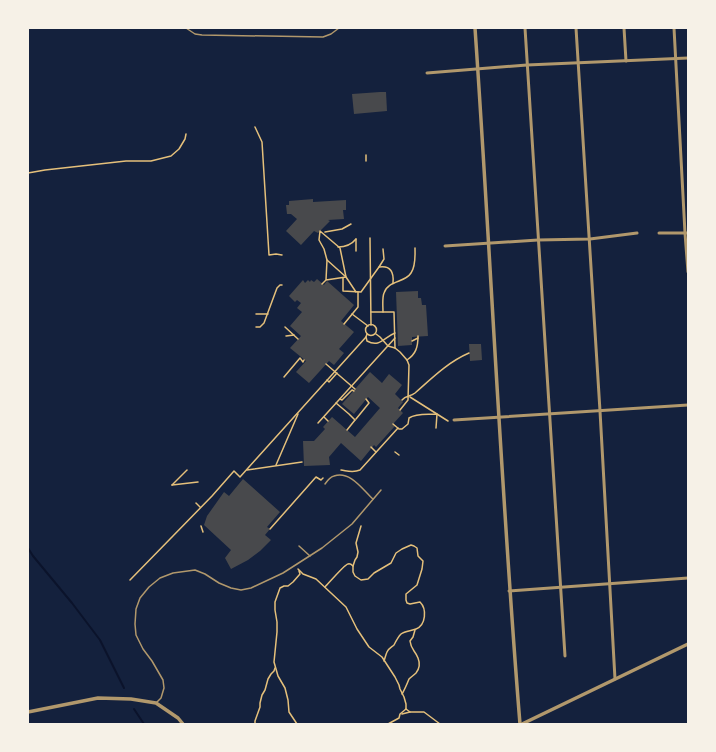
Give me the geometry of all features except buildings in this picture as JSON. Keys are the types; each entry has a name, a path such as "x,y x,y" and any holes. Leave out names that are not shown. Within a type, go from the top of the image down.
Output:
{"street":[{"path":"475,28 510,591 521,724 688,644"},
{"path":"525,28 565,656"},
{"path":"576,28 590,239 615,679"},
{"path":"624,28 626,61"},
{"path":"674,28 688,272"},
{"path":"427,73 527,65 688,58"},
{"path":"658,233 686,233"},
{"path":"445,246 538,240 590,239 637,234"},
{"path":"454,420 688,405"},
{"path":"510,591 688,578"},
{"path":"28,712 98,698 131,699 156,703 178,718 183,724"}],"lane":[{"path":"186,28 196,34 206,35 323,37 331,34 339,28"},
{"path":"325,484 334,476 346,476 373,499"},
{"path":"156,703 161,698 164,688 163,680 143,649 136,635 135,624 136,609 140,598 149,588 160,578 173,573 195,570 231,588 241,590 250,588 283,573 322,548 352,524 381,490"},
{"path":"300,546 310,556"}],"path":[{"path":"255,127 262,142 269,255 282,255"},
{"path":"28,174 46,170 126,161 151,161 171,156 179,149 185,140 186,134"},
{"path":"366,155 366,161"},
{"path":"325,232 342,229 351,224"},
{"path":"326,280 327,260 324,249 319,240 320,231 340,248 344,278 343,291 341,294"},
{"path":"370,238 371,325"},
{"path":"338,246 343,247 356,239 356,251"},
{"path":"383,312 383,298 386,288 393,283 407,278 412,272 414,266 414,248"},
{"path":"343,291 361,292 384,259 383,249"},
{"path":"327,260 357,292 358,307 344,324"},
{"path":"379,267 384,266 392,271 393,283"},
{"path":"322,284 326,280 344,278"},
{"path":"256,327 260,327 264,323 277,288 282,285"},
{"path":"371,312 394,312 396,348"},
{"path":"256,314 268,314"},
{"path":"352,314 368,326"},
{"path":"368,326 366,336 367,341 370,343 377,343 390,334 395,333"},
{"path":"368,326 375,326 377,329 376,334"},
{"path":"285,327 298,338"},
{"path":"366,336 376,334"},
{"path":"376,334 388,346 396,348 407,360 409,369 408,400 400,410"},
{"path":"286,336 294,335"},
{"path":"130,580 234,471 240,477 247,470 327,380 336,373 366,336"},
{"path":"407,360 416,352 418,337 412,341"},
{"path":"318,423 395,338"},
{"path":"402,400 405,396 413,395 446,366 461,356 469,353"},
{"path":"284,377 300,358 303,362 304,360"},
{"path":"326,364 352,386 354,390 352,390 342,400 340,399"},
{"path":"408,396 448,421"},
{"path":"347,430 369,403 366,400"},
{"path":"336,403 356,419"},
{"path":"276,466 299,412"},
{"path":"394,424 398,428 402,429 408,424 408,418 437,414"},
{"path":"436,428 437,414"},
{"path":"324,417 328,421"},
{"path":"336,470 355,472 360,470 398,428"},
{"path":"371,448 376,452"},
{"path":"395,452 399,455"},
{"path":"247,470 302,462"},
{"path":"187,470 172,485 198,482"},
{"path":"270,529 316,477 321,480 326,475"},
{"path":"196,503 200,507"},
{"path":"201,526 203,532"},
{"path":"361,526 356,543 358,557 353,566 354,576 361,580 368,579 374,573 391,563 396,553 411,545 417,548 418,556 423,561 417,585 406,594 406,600 407,603 410,604 420,602 422,604 424,609 424,619 420,627 415,630 404,632 400,635 393,646 389,648 384,661"},
{"path":"325,587 344,566 350,564 353,566"},
{"path":"298,724 289,712 287,693 278,676 274,662 277,642 275,602 278,591 284,586 288,586 293,582 300,574 300,571 306,576 316,579 346,607 370,648 382,657 395,677 406,704 406,709 410,712"},
{"path":"402,694 409,680 416,673 419,666 416,654 410,647 410,641 415,630"},
{"path":"255,724 262,695 275,666"},
{"path":"388,724 399,718 400,714 406,709"},
{"path":"400,714 424,712 440,724"}],"waterway":[{"path":"28,548 100,640 124,688"},
{"path":"134,709 144,724"}]}
